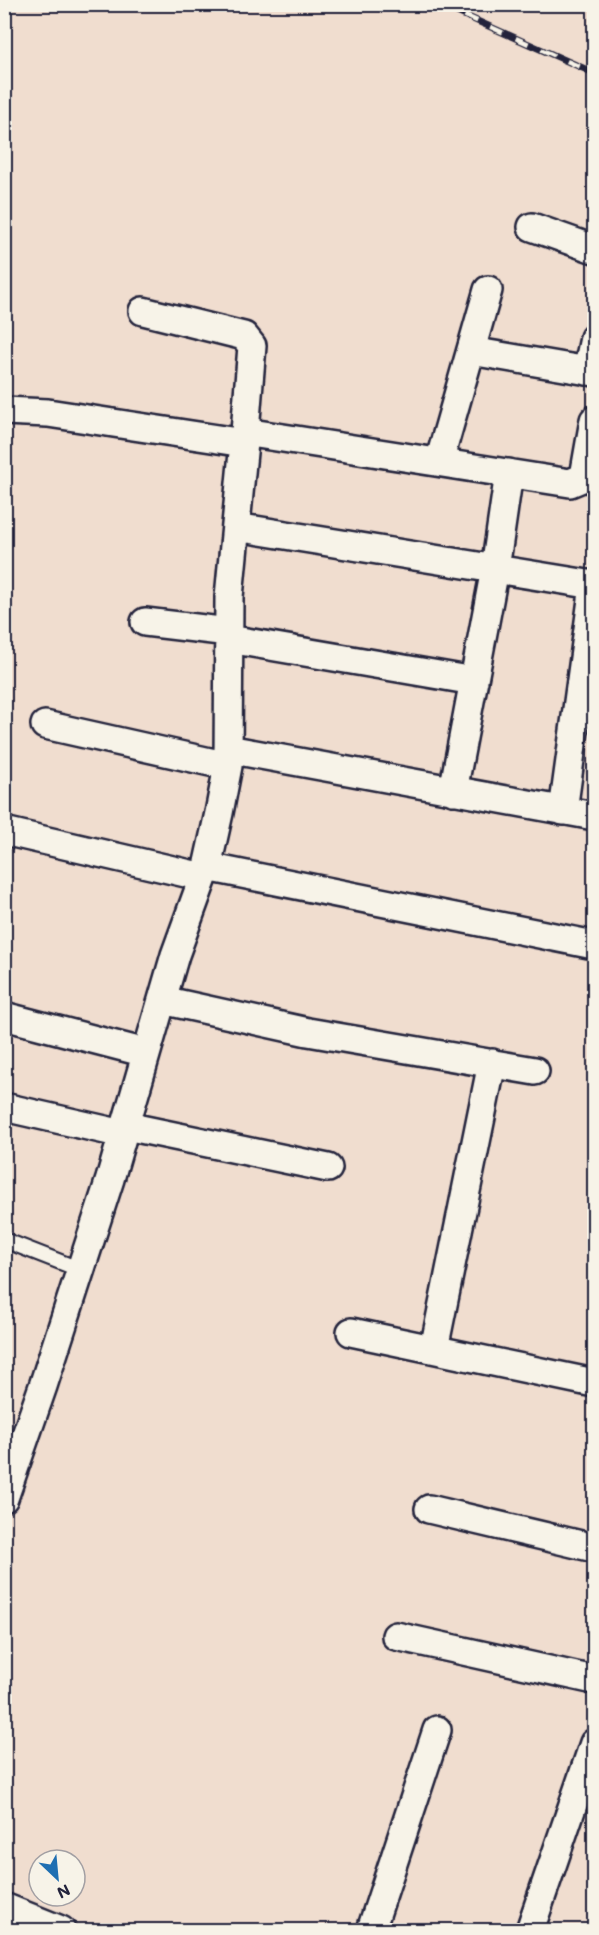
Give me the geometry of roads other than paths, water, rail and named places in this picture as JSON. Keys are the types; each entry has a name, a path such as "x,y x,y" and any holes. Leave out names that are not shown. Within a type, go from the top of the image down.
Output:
{"street":[{"path":"532,226 594,249"},
{"path":"439,462 488,290"},
{"path":"4,1497 81,1270 175,955 205,872 228,758 229,597 252,346 244,336 143,311"},
{"path":"471,351 590,371 594,338"},
{"path":"4,411 48,413 245,437 439,462 570,483 582,478 585,471 594,420"},
{"path":"453,791 495,569 509,473"},
{"path":"236,528 594,585 563,812"},
{"path":"145,622 474,681"},
{"path":"45,725 228,758 453,791 594,816"},
{"path":"4,831 205,872 594,945"},
{"path":"162,1000 308,1032 535,1071"},
{"path":"4,1016 146,1053"},
{"path":"434,1349 492,1063"},
{"path":"4,1107 328,1167"},
{"path":"351,1332 434,1349 592,1375"},
{"path":"429,1509 594,1548"},
{"path":"396,1636 594,1680"},
{"path":"371,1930 437,1730"},
{"path":"530,1930 594,1743"},
{"path":"14,1918 61,1930"}],"lane":[{"path":"4,1240 81,1270"}],"railway":[{"path":"439,4 594,73"}]}
